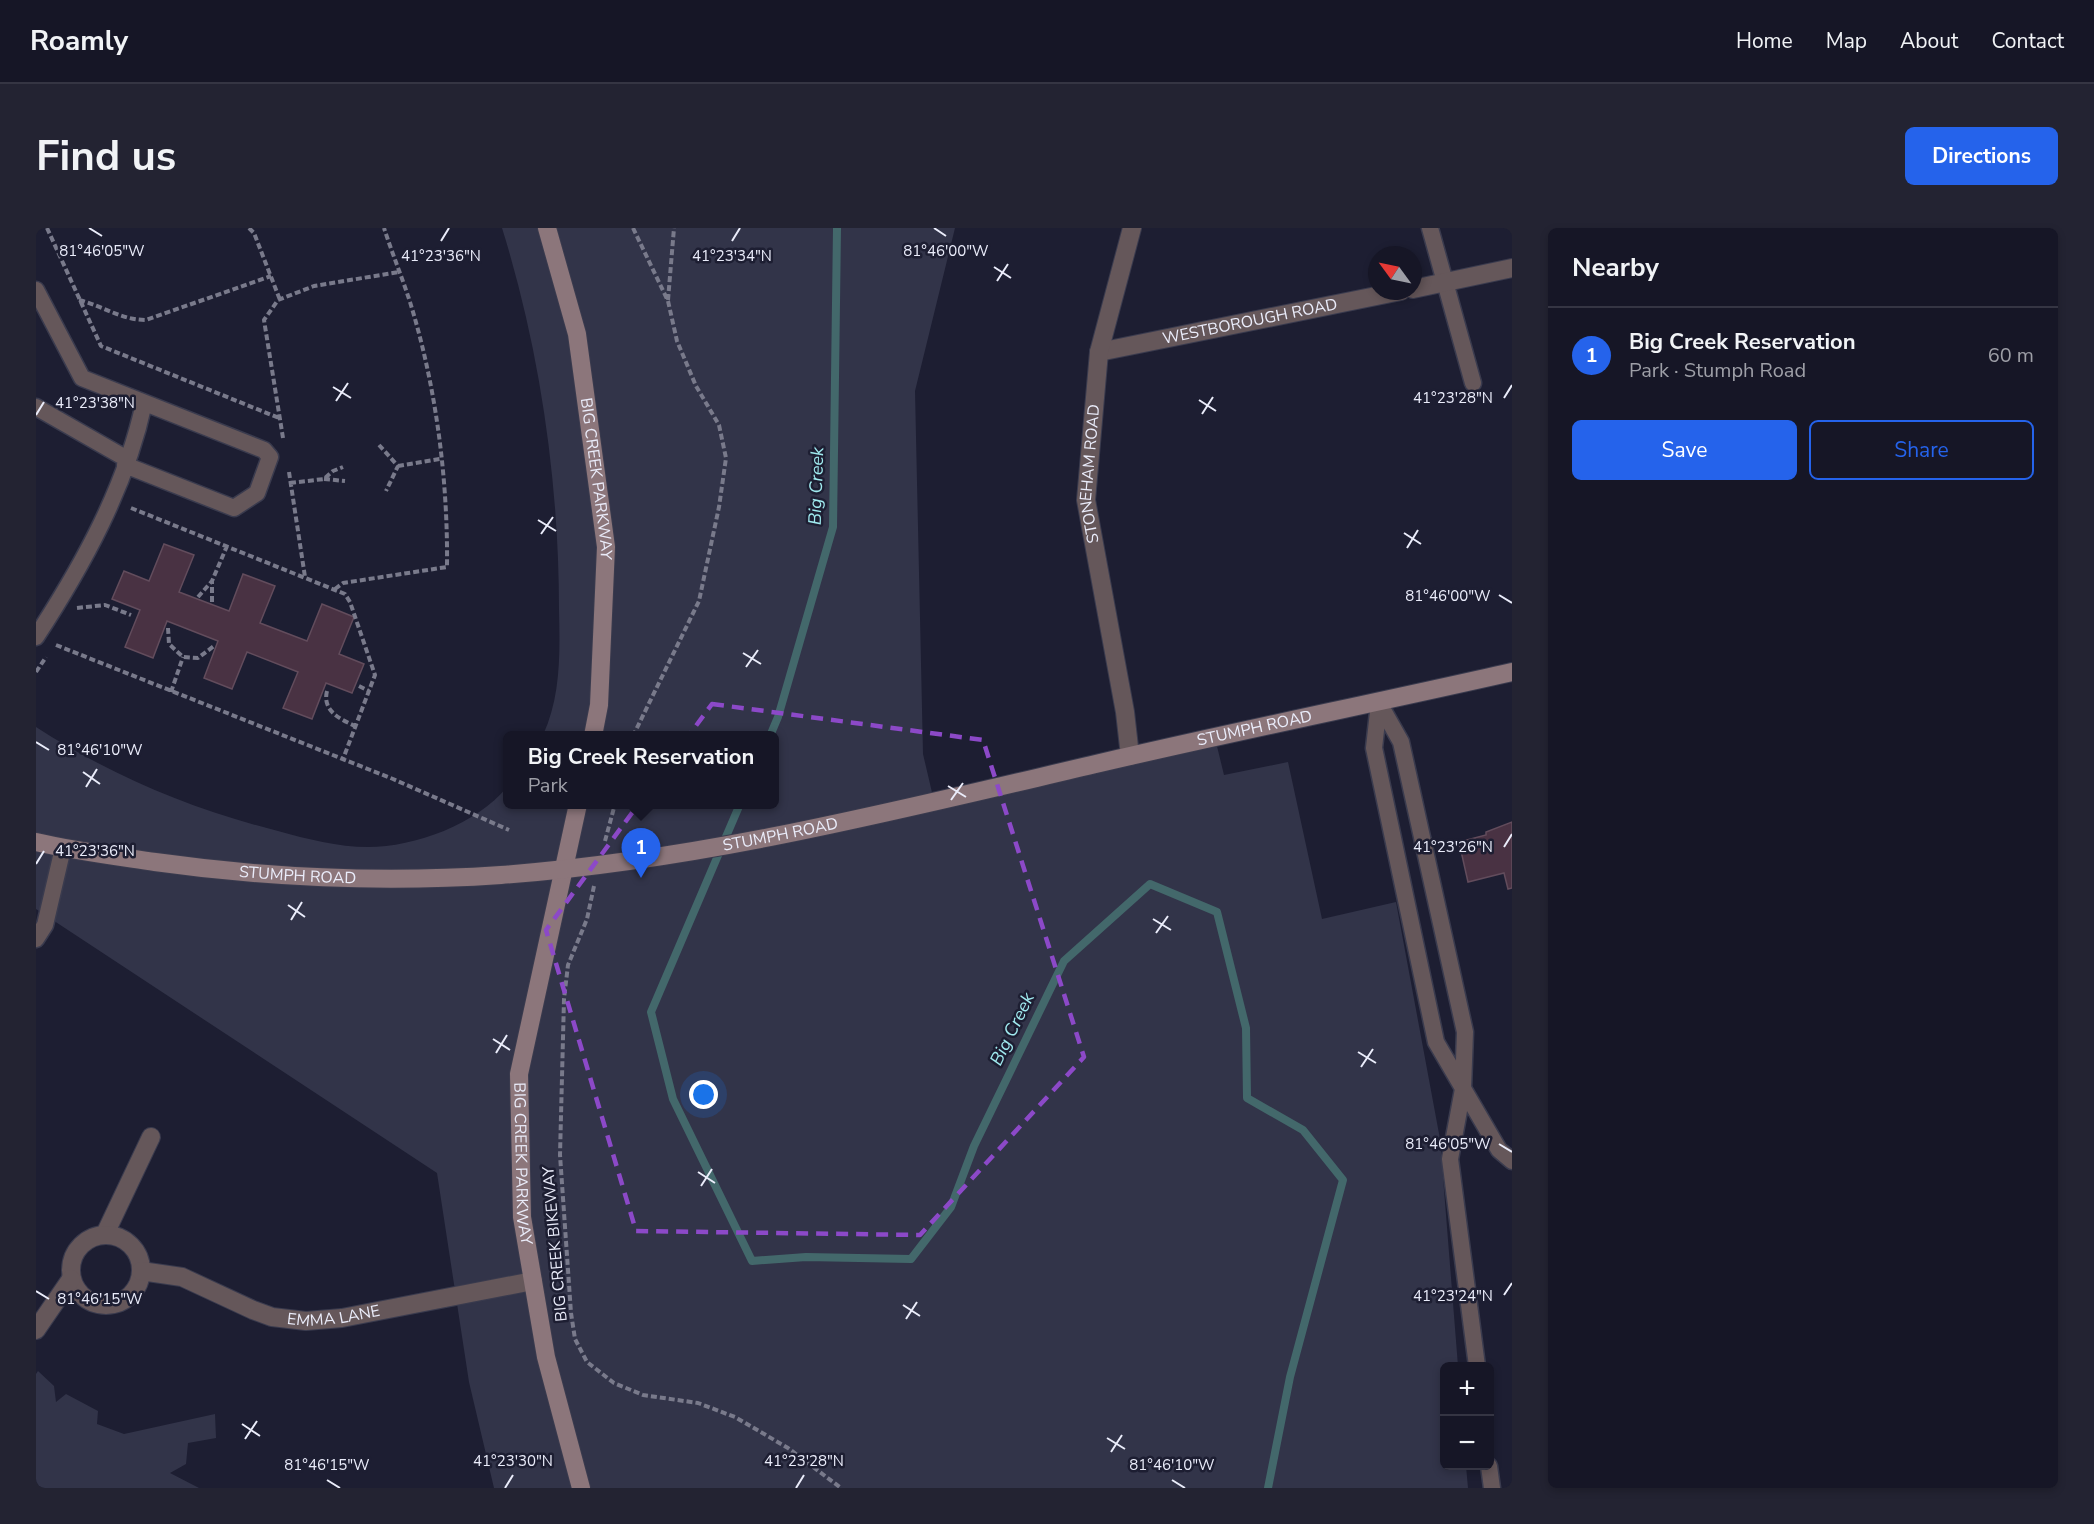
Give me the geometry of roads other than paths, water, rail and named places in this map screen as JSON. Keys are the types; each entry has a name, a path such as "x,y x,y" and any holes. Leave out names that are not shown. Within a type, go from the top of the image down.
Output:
{"main road":[{"name":"BIG CREEK PARKWAY","path":"547,228 577,334 606,547 599,705 594,731"},
{"name":"STUMPH ROAD","path":"36,842 63,849 216,870 291,876 431,878 564,869 641,858 892,812 1130,756 1512,672"},
{"name":"BIG CREEK PARKWAY","path":"577,809 519,1074 522,1217 546,1357 581,1488"}],"street":[{"name":"STONEHAM ROAD","path":"1130,756 1125,712 1086,500 1099,352 1131,228"},
{"path":"1422,286 1512,268"},
{"name":"WESTBOROUGH ROAD","path":"1099,352 1368,298"},
{"path":"105,1234 151,1137"},
{"path":"105,1234 127,1241 140,1260 141,1271 133,1292 114,1304 93,1303 76,1289 71,1279 72,1258 78,1248 95,1236 105,1234"},
{"name":"EMMA LANE","path":"141,1271 182,1277 262,1314 306,1321 342,1318 533,1281"},
{"path":"36,1330 71,1279"}],"lane":[{"path":"1430,228 1473,383"},
{"path":"36,290 82,378 264,450 270,457 257,493 234,508 126,462 36,407"},
{"path":"36,637 76,576 112,500 138,429 144,402"},
{"path":"1378,703 1401,742 1465,1032 1463,1089 1450,1159 1476,1362"},
{"path":"1378,703 1374,748 1436,1042 1499,1150 1512,1161"},
{"path":"36,939 45,925 63,849"},
{"path":"1490,1470 1492,1488"}],"waterway":[{"name":"Big Creek","path":"772,731 833,527 837,228"},
{"name":"Big Creek","path":"738,809 651,1012 673,1099 752,1261 806,1257 911,1259 951,1207 974,1146 1064,961 1150,884 1217,912 1246,1028 1247,1098 1303,1130 1343,1180 1290,1377 1268,1488"}],"place":[{"name":"Big Creek Reservation","path":"641,878"}]}
